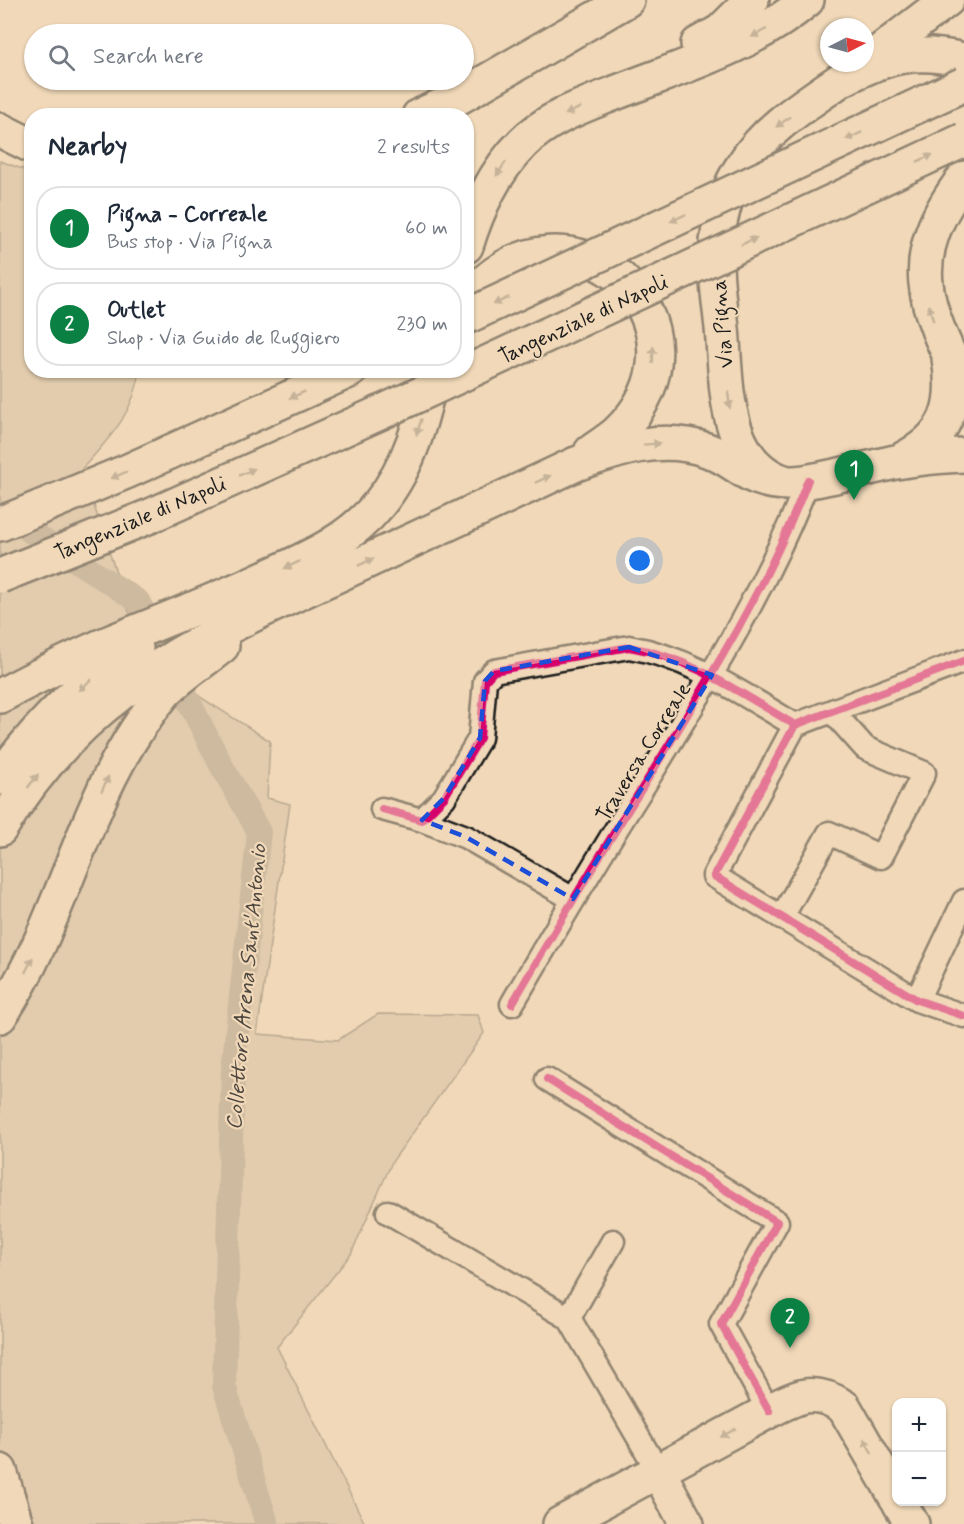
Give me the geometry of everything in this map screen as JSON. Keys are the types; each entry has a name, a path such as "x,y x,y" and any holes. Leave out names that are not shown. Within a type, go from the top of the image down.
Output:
{"main road":[{"path":"474,88 627,0"},
{"path":"606,97 722,31 752,0"},
{"path":"474,226 489,188 505,163 524,141 541,127 606,97 745,40 773,25 807,0"},
{"name":"Via Pigna","path":"874,56 947,0"},
{"name":"Via Pigna","path":"874,62 898,56 926,53 964,60"},
{"name":"Via Pigna","path":"798,482 766,474 754,465 733,424 718,291 717,244 721,217 732,186 757,145 771,131 852,72"},
{"path":"474,313 964,84"},
{"path":"436,108 471,90"},
{"path":"0,130 24,142"},
{"name":"Tangenziale di Napoli","path":"474,369 964,140"},
{"path":"964,178 941,214 926,260 927,300 932,319 964,385"},
{"path":"474,293 489,277 506,266 538,255 578,256 598,261 611,269 638,295 646,310 653,340 654,358 651,377 635,410 617,433 576,464"},
{"path":"899,461 923,449 932,440 949,411 952,394 948,354"},
{"path":"0,524 128,471 333,378"},
{"path":"0,696 109,643 203,606 320,552 363,522 379,504 404,465 421,420 431,378"},
{"name":"Tangenziale di Napoli","path":"0,576 150,516 455,378"},
{"path":"0,829 54,754 106,704 174,655 275,604 576,464 624,447 663,443 707,450 757,480 798,482 899,461 964,455"},
{"path":"0,1016 15,993 43,936 95,806 126,746 168,690 275,604"},
{"path":"0,777 43,726 87,683 119,658 203,606"},
{"path":"560,1524 769,1411 796,1397 809,1394 833,1400 850,1416 892,1488"},
{"path":"0,1471 16,1524"},
{"path":"658,1471 687,1524"},
{"path":"901,1506 912,1524"}],"street":[{"name":"Traversa Correale","path":"512,1004 573,899 712,675 795,515 798,482"},
{"path":"422,820 444,798 480,738 485,681 494,671 629,647 651,651 712,675 795,725"},
{"path":"964,661 795,725 714,876 916,1000 964,1016"},
{"path":"782,917 830,833 881,857 924,774 865,748 832,711"},
{"path":"382,809 422,820 466,837 573,899"},
{"path":"916,1000 964,901"},
{"path":"547,1079 777,1222 721,1324 769,1411"},
{"path":"388,1212 569,1318 658,1471"},
{"path":"569,1318 613,1241"}],"highlighted area":[{"path":"629,647 712,675 573,899 466,837 422,820 444,798 480,738 485,681 494,671"}],"shaded area":[{"path":"0,161 24,170 24,378 139,378 126,413 111,436 82,469 129,612 200,697 270,741 267,798 290,804 257,1034 338,1040 378,1014 478,1015 484,1033 392,1162 351,1254 277,1347 365,1524 0,1524"}],"waterway":[{"name":"Collettore Arena Sant'Antonio","path":"2,513 138,601 220,763 259,832 233,1069 224,1386 267,1524"}],"cycle path":[{"path":"512,1004 733,637 774,560 808,480"},
{"path":"382,809 422,820 444,798 480,738 485,681 494,671 629,647 673,659 694,668 735,689 795,725 964,661"},
{"path":"795,725 714,876 917,1000 964,1016"},
{"path":"547,1079 777,1222 721,1324 769,1411"}],"place":[{"name":"Pigna - Correale","path":"854,500"},
{"name":"Outlet","path":"790,1348"}]}
